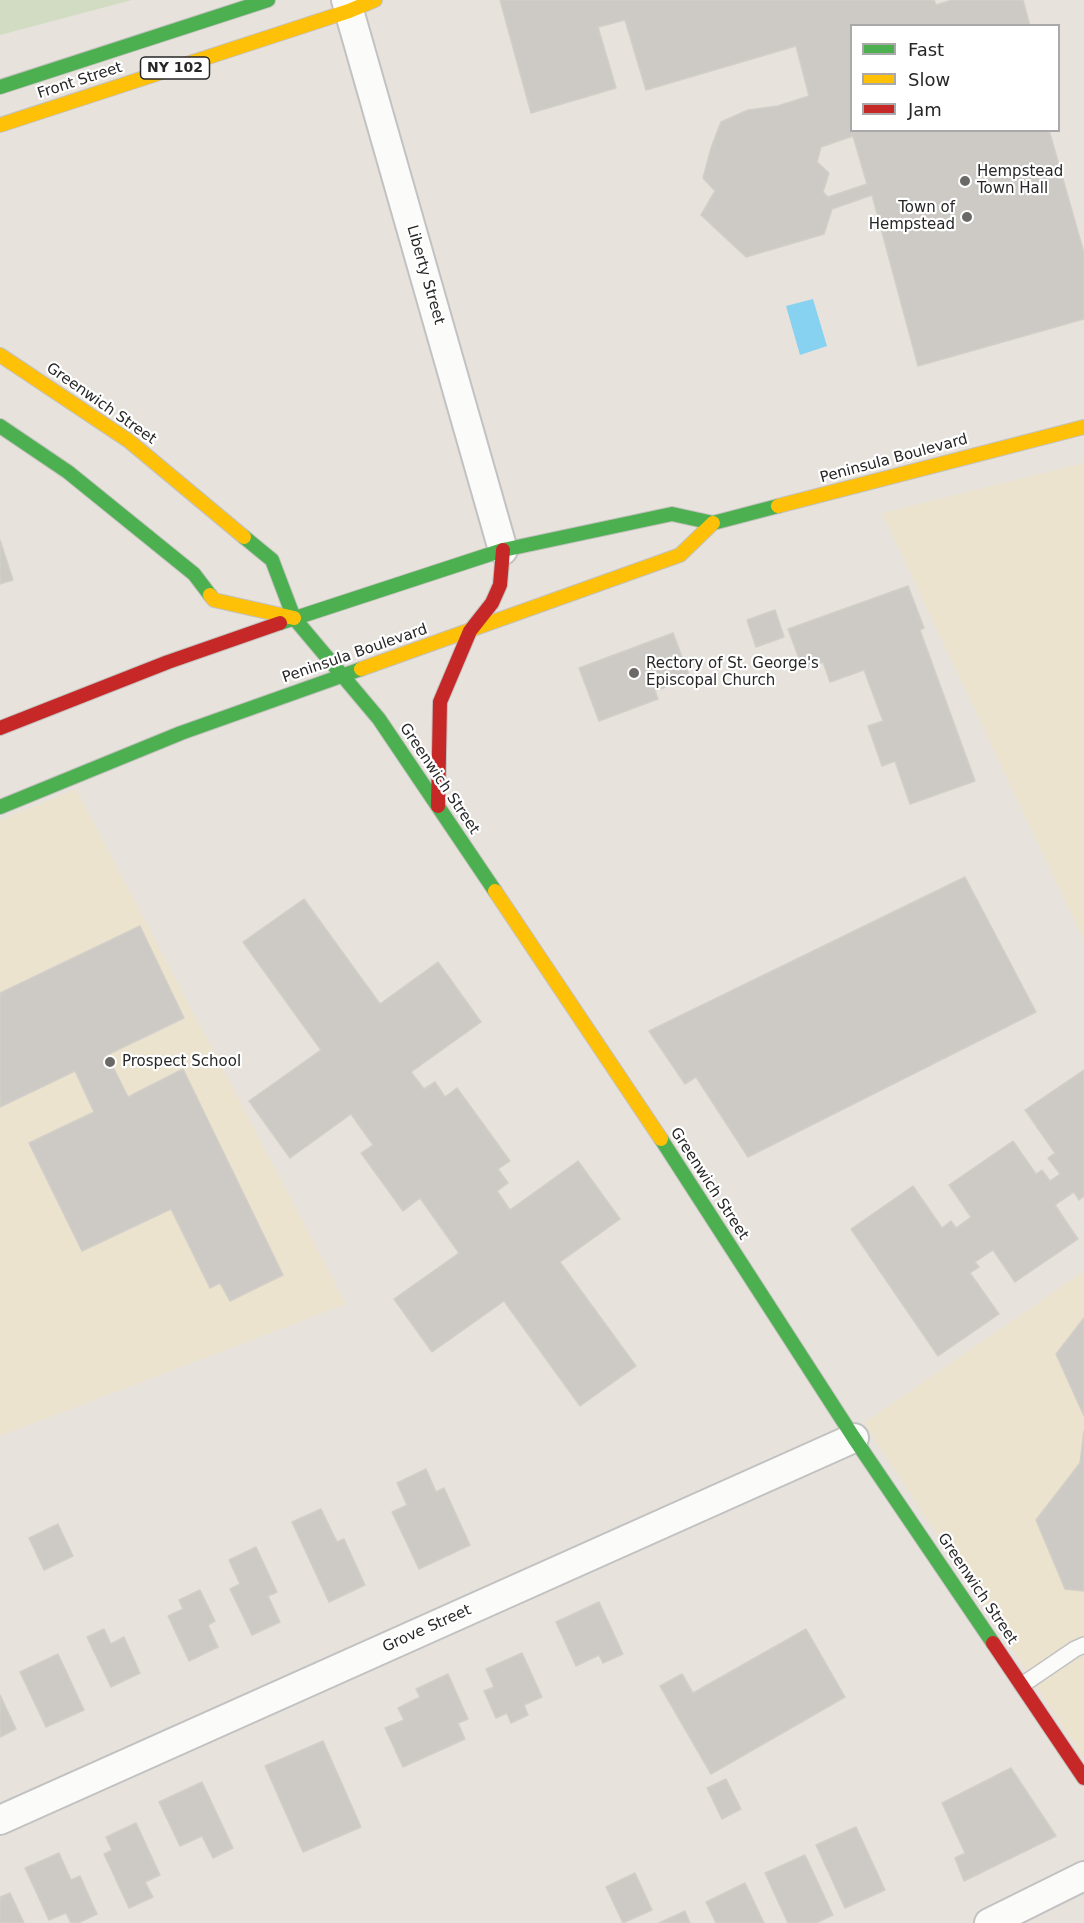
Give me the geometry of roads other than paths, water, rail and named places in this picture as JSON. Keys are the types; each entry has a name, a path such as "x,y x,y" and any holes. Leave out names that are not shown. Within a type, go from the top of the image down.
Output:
{"main road":[{"name":"Front Street","path":"0,87 268,0"},
{"name":"Front Street","path":"0,124 348,6 375,0"},
{"name":"Greenwich Street","path":"0,355 129,441 272,560 294,618 379,719 634,1097 715,1226 854,1438 1084,1778"},
{"path":"0,426 68,472 194,574 214,600 294,618"},
{"name":"Peninsula Boulevard","path":"0,728 158,666 294,618 503,550 672,514 713,523 1084,427"},
{"name":"Peninsula Boulevard","path":"0,807 181,733 680,555 713,523"},
{"path":"438,806 440,702 470,631 492,603 500,585 503,550"}],"street":[{"name":"Liberty Street","path":"348,6 503,550"},
{"name":"Grove Street","path":"0,1820 854,1438"},
{"path":"988,1923 1084,1876"}],"lane":[{"path":"1022,1685 1084,1645"}],"water":[{"path":"813,299 827,346 800,355 786,306"}],"place":[{"name":"Hempstead Town Hall","path":"965,181"},
{"name":"Town of Hempstead","path":"967,217"},
{"name":"Rectory of St. George's Episcopal Church","path":"634,673"},
{"name":"Prospect School","path":"110,1062"}]}
